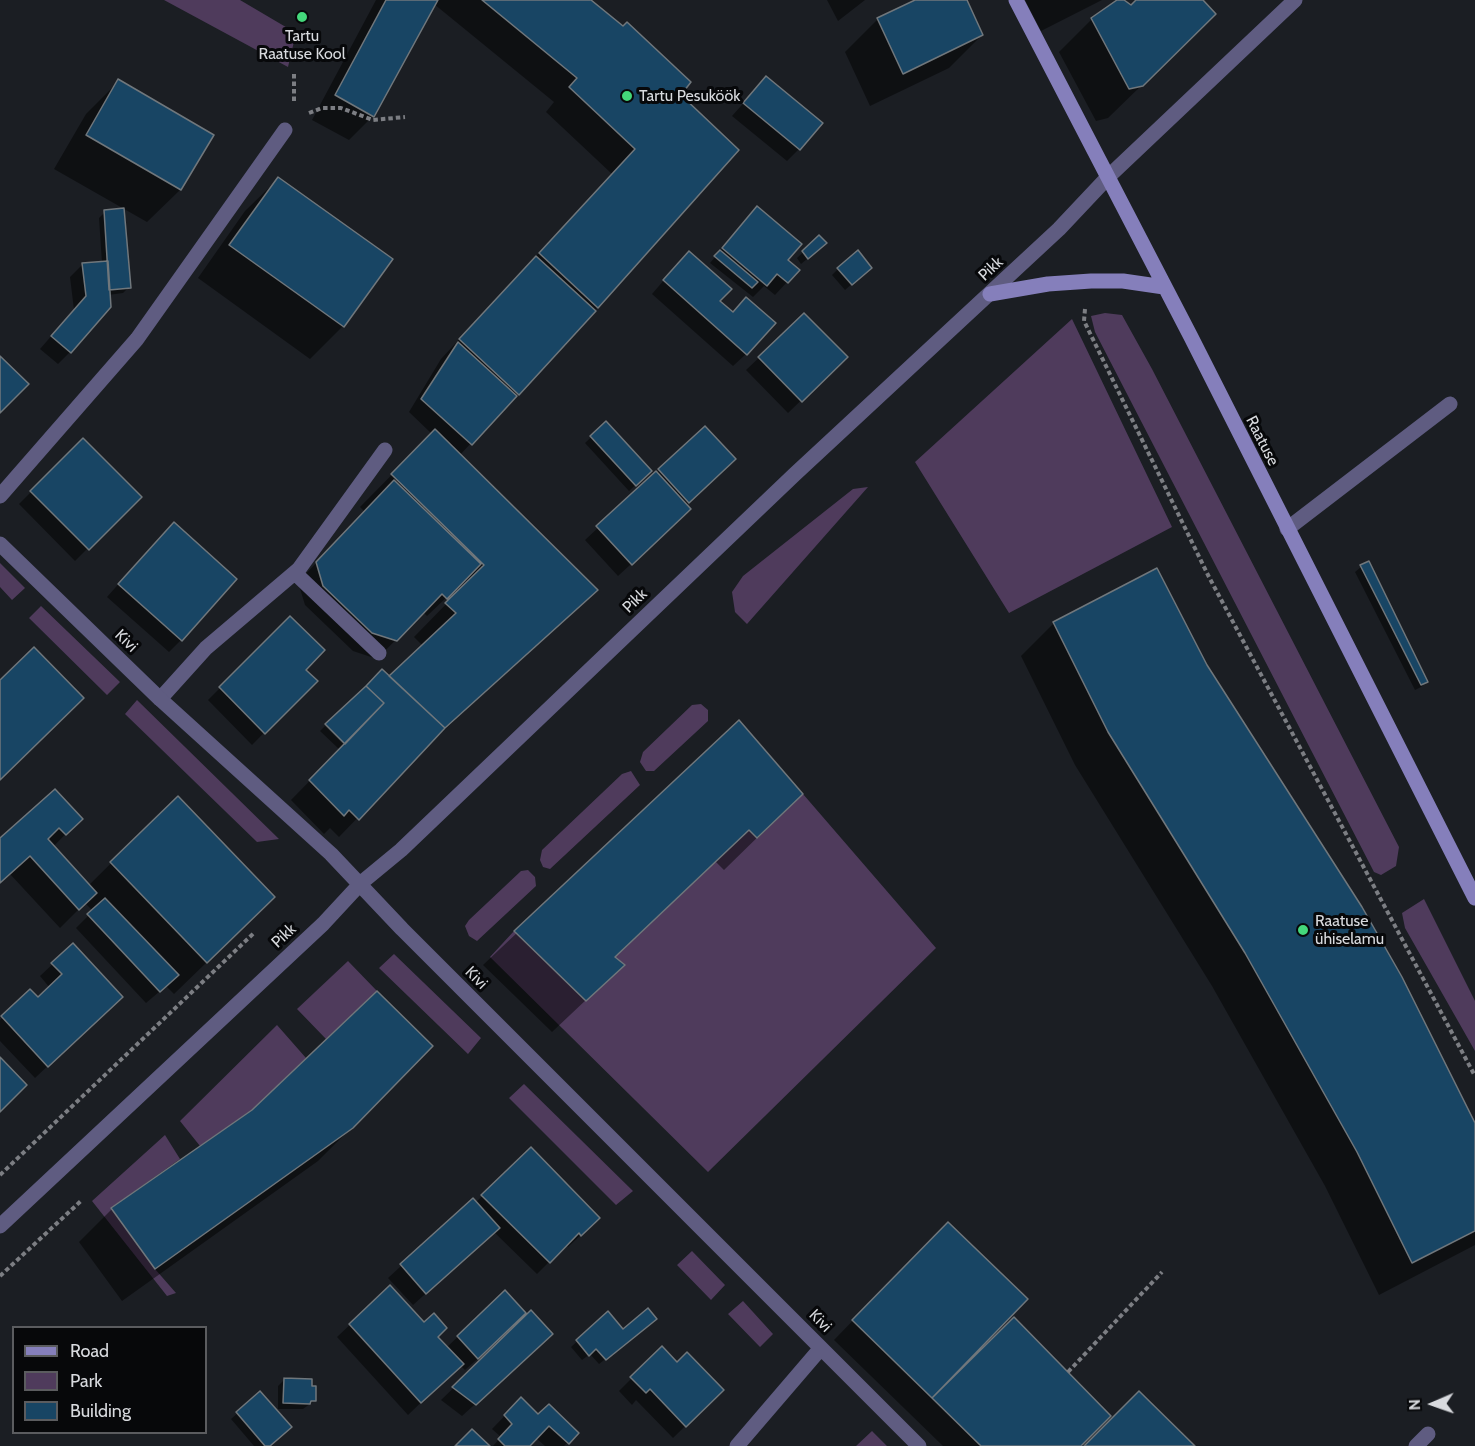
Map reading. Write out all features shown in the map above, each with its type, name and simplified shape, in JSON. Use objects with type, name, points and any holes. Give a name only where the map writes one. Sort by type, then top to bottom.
[{"type":"main road","name":"Raatuse","points":[[1016,0],[1475,898]]},
{"type":"main road","points":[[990,294],[1048,284],[1091,281],[1123,281],[1164,287]]},
{"type":"street","name":"Pikk","points":[[0,1226],[323,924],[361,884],[401,850],[787,481],[1059,229],[1108,177],[1295,0]]},
{"type":"street","points":[[0,496],[137,339],[285,130]]},
{"type":"street","points":[[1287,530],[1450,405]]},
{"type":"street","points":[[160,699],[206,648],[295,573],[385,450]]},
{"type":"street","name":"Kivi","points":[[0,544],[160,699],[361,884],[402,929],[919,1446]]},
{"type":"street","points":[[295,573],[379,653]]},
{"type":"street","points":[[737,1446],[821,1348]]},
{"type":"street","points":[[1416,1446],[1428,1434]]},
{"type":"path","points":[[302,121],[307,114],[322,108],[341,108],[373,120],[405,117]]},
{"type":"path","points":[[1086,303],[1084,321],[1209,577],[1475,1076]]},
{"type":"path","points":[[0,1174],[255,932]]},
{"type":"path","points":[[0,1276],[82,1200]]},
{"type":"path","points":[[1068,1372],[1162,1272]]},
{"type":"green space","points":[[164,0],[240,0],[296,33],[288,67]]},
{"type":"green space","points":[[1105,313],[1122,315],[1152,369],[1399,847],[1396,866],[1381,875],[1374,872],[1095,332],[1091,316]]},
{"type":"green space","points":[[1072,319],[1172,527],[1009,613],[915,462]]},
{"type":"green space","points":[[868,487],[747,624],[735,612],[732,592],[743,576],[853,489]]},
{"type":"green space","points":[[0,563],[25,588],[12,600],[0,587]]},
{"type":"green space","points":[[41,606],[120,682],[107,695],[29,618]]},
{"type":"green space","points":[[137,700],[279,839],[257,842],[125,714]]},
{"type":"green space","points":[[701,704],[708,710],[708,721],[654,771],[646,771],[640,762],[643,752],[692,705]]},
{"type":"green space","points":[[631,771],[640,785],[550,869],[543,867],[540,860],[542,850],[622,774]]},
{"type":"green space","points":[[803,794],[936,948],[708,1172],[490,957],[514,931],[586,1000],[625,965],[615,957],[749,830],[758,838]]},
{"type":"green space","points":[[528,870],[535,877],[536,886],[477,941],[469,936],[465,926],[469,920],[521,871]]},
{"type":"green space","points":[[1424,899],[1475,1001],[1475,1051],[1405,928],[1402,913]]},
{"type":"green space","points":[[394,954],[481,1038],[468,1054],[379,968]]},
{"type":"green space","points":[[348,961],[377,991],[326,1039],[297,1009]]},
{"type":"green space","points":[[277,1025],[306,1058],[252,1110],[200,1146],[180,1121]]},
{"type":"green space","points":[[524,1084],[633,1191],[616,1205],[509,1098]]},
{"type":"green space","points":[[165,1135],[180,1159],[111,1208],[155,1269],[176,1293],[167,1296],[92,1201]]},
{"type":"green space","points":[[692,1251],[725,1285],[711,1300],[677,1265]]},
{"type":"green space","points":[[743,1301],[773,1334],[760,1347],[728,1314]]},
{"type":"green space","points":[[872,1431],[887,1446],[856,1446]]},
{"type":"building","points":[[386,0],[438,0],[374,117],[335,95]]},
{"type":"building","points":[[482,0],[591,0],[623,26],[627,22],[691,82],[681,95],[739,150],[598,308],[539,253],[635,149],[569,87],[577,78]]},
{"type":"building","points":[[915,0],[967,0],[983,35],[903,74],[877,18]]},
{"type":"building","points":[[1117,0],[1124,0],[1131,5],[1136,0],[1203,0],[1216,14],[1143,86],[1129,89],[1091,18]]},
{"type":"building","points":[[766,76],[823,123],[800,150],[743,103]]},
{"type":"building","points":[[118,79],[214,135],[181,190],[86,135]]},
{"type":"building","points":[[278,177],[393,259],[344,327],[229,245]]},
{"type":"building","points":[[757,206],[802,244],[788,260],[800,270],[788,283],[777,274],[767,286],[722,248]]},
{"type":"building","points":[[124,208],[131,288],[109,290],[104,210]]},
{"type":"building","points":[[819,235],[827,243],[808,259],[802,251]]},
{"type":"building","points":[[720,250],[758,282],[752,288],[714,256]]},
{"type":"building","points":[[858,250],[872,268],[852,285],[837,268]]},
{"type":"building","points":[[689,251],[732,289],[720,301],[733,312],[746,297],[776,323],[747,355],[663,280]]},
{"type":"building","points":[[536,256],[596,311],[519,395],[459,339]]},
{"type":"building","points":[[108,261],[111,307],[71,353],[51,336],[86,296],[82,263]]},
{"type":"building","points":[[804,313],[848,357],[802,402],[758,357]]},
{"type":"building","points":[[458,342],[517,396],[472,445],[421,399]]},
{"type":"building","points":[[0,356],[29,384],[0,413]]},
{"type":"building","points":[[606,421],[652,471],[636,486],[590,436]]},
{"type":"building","points":[[705,426],[736,459],[689,503],[658,469]]},
{"type":"building","points":[[435,429],[598,590],[445,728],[389,676],[456,613],[445,603],[484,565],[391,474]]},
{"type":"building","points":[[83,438],[142,497],[89,550],[30,491]]},
{"type":"building","points":[[656,471],[691,509],[632,565],[596,526]]},
{"type":"building","points":[[394,480],[481,564],[447,599],[442,594],[397,641],[372,633],[323,586],[316,562]]},
{"type":"building","points":[[174,522],[237,579],[182,641],[118,584]]},
{"type":"building","points":[[1369,561],[1428,682],[1421,685],[1360,565]]},
{"type":"building","name":"Raatuse ühiselamu","points":[[1157,568],[1207,665],[1362,907],[1402,977],[1475,1123],[1475,1231],[1412,1263],[1357,1152],[1245,953],[1108,732],[1053,622]]},
{"type":"building","points":[[290,616],[325,650],[306,670],[318,681],[265,734],[219,687]]},
{"type":"building","points":[[34,647],[84,698],[0,780],[0,680]]},
{"type":"building","points":[[382,669],[445,728],[359,820],[349,810],[344,816],[309,780],[384,703],[366,686]]},
{"type":"building","points":[[366,686],[384,703],[345,744],[325,724]]},
{"type":"building","points":[[739,720],[803,794],[757,838],[749,830],[615,957],[625,965],[586,1001],[514,931]]},
{"type":"building","points":[[55,789],[83,819],[66,835],[59,828],[48,839],[97,893],[79,910],[30,856],[0,883],[0,838]]},
{"type":"building","points":[[178,796],[275,897],[207,963],[110,862]]},
{"type":"building","points":[[105,898],[179,975],[160,992],[87,914]]},
{"type":"building","points":[[73,943],[123,997],[48,1067],[1,1016],[30,989],[38,997],[62,974],[51,963]]},
{"type":"building","points":[[377,991],[433,1046],[353,1128],[155,1269],[111,1208],[252,1110]]},
{"type":"building","points":[[0,1057],[27,1085],[0,1112]]},
{"type":"building","points":[[531,1147],[600,1218],[581,1236],[579,1233],[550,1263],[481,1195]]},
{"type":"building","points":[[473,1198],[500,1228],[426,1294],[400,1264]]},
{"type":"building","points":[[948,1222],[1028,1299],[932,1398],[852,1320]]},
{"type":"building","points":[[390,1285],[424,1322],[434,1313],[447,1328],[438,1337],[464,1364],[421,1403],[349,1324]]},
{"type":"building","points":[[505,1290],[526,1313],[478,1359],[457,1336]]},
{"type":"building","points":[[648,1308],[657,1319],[606,1360],[596,1349],[589,1356],[576,1340],[608,1311],[623,1329]]},
{"type":"building","points":[[531,1310],[553,1334],[476,1405],[452,1387]]},
{"type":"building","points":[[1014,1317],[1111,1416],[1081,1446],[981,1446],[932,1398]]},
{"type":"building","points":[[662,1346],[677,1362],[687,1352],[724,1390],[686,1427],[650,1389],[646,1393],[630,1377]]},
{"type":"building","points":[[284,1378],[312,1379],[312,1386],[316,1386],[316,1401],[311,1401],[310,1404],[283,1403]]},
{"type":"building","points":[[260,1391],[292,1427],[270,1446],[265,1446],[236,1412]]},
{"type":"building","points":[[1139,1391],[1195,1446],[1084,1446]]},
{"type":"building","points":[[521,1397],[538,1414],[549,1404],[579,1433],[569,1444],[549,1426],[530,1446],[505,1446],[498,1439],[512,1424],[504,1415]]},
{"type":"building","points":[[472,1429],[490,1446],[455,1446]]},
{"type":"place","name":"Tartu Raatuse Kool","points":[[302,17]]},
{"type":"place","name":"Tartu Pesuköök","points":[[627,96]]},
{"type":"place","name":"Raatuse ühiselamu","points":[[1303,930]]}]
